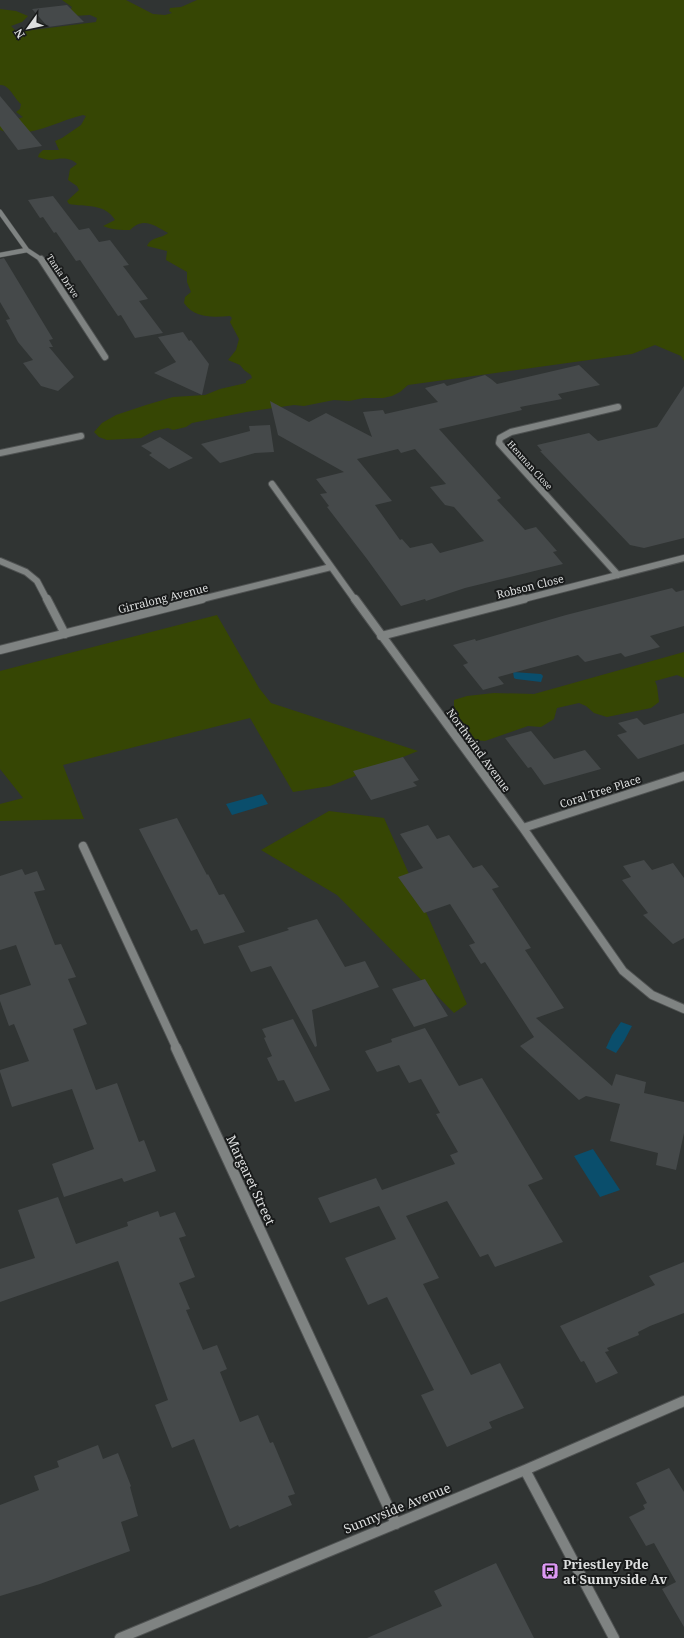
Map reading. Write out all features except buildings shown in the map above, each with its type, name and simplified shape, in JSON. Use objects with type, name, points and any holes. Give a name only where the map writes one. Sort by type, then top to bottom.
[{"type":"street","name":"Tania Drive","points":[[0,212],[27,250],[43,260],[105,357]]},
{"type":"street","points":[[0,255],[27,250]]},
{"type":"street","name":"Henman Close","points":[[618,407],[510,432],[500,438],[499,443],[618,575]]},
{"type":"street","points":[[0,453],[81,436]]},
{"type":"street","name":"Northwind Avenue","points":[[272,484],[381,636],[523,828],[623,971],[652,995],[684,1010]]},
{"type":"street","name":"Robson Close","points":[[381,636],[684,558]]},
{"type":"street","points":[[0,561],[26,572],[37,581],[64,634]]},
{"type":"street","name":"Girralong Avenue","points":[[0,650],[331,567]]},
{"type":"street","name":"Coral Tree Place","points":[[523,828],[684,776]]},
{"type":"street","name":"Margaret Street","points":[[84,846],[396,1524]]},
{"type":"street","name":"Sunnyside Avenue","points":[[120,1638],[525,1470],[684,1401]]},
{"type":"street","points":[[525,1470],[614,1638]]},
{"type":"green space","points":[[62,0],[126,0],[153,14],[165,15],[172,13],[169,11],[170,8],[181,7],[197,0],[684,0],[684,361],[681,356],[655,345],[632,354],[408,385],[400,392],[383,398],[364,398],[349,401],[334,400],[304,406],[294,405],[246,412],[192,423],[186,427],[173,430],[168,428],[154,431],[141,438],[107,440],[99,437],[94,432],[102,423],[116,415],[173,397],[205,395],[220,389],[246,383],[246,381],[252,378],[251,375],[240,365],[228,360],[236,350],[239,339],[230,322],[232,318],[230,316],[205,316],[193,312],[188,308],[184,303],[185,297],[191,292],[187,282],[187,272],[166,260],[167,251],[147,246],[154,239],[168,233],[154,225],[145,223],[135,226],[130,230],[113,229],[103,226],[115,220],[106,211],[100,208],[69,204],[67,201],[79,190],[77,186],[68,180],[70,169],[77,164],[69,159],[49,160],[38,157],[43,150],[59,150],[55,141],[81,125],[86,116],[83,115],[75,117],[27,132],[14,133],[0,130],[0,123],[13,121],[23,117],[16,112],[20,109],[21,104],[9,89],[3,85],[0,85],[0,9],[16,11],[28,16],[22,22],[11,26],[17,32],[96,22],[97,18],[90,15],[73,16],[69,13],[72,7]]},
{"type":"green space","points":[[217,615],[259,688],[271,703],[418,751],[330,786],[293,792],[250,718],[63,765],[84,819],[0,821],[0,804],[23,798],[0,769],[0,671]]},
{"type":"green space","points":[[684,652],[684,678],[677,675],[655,681],[659,702],[651,708],[607,717],[594,713],[586,706],[579,703],[557,708],[554,719],[541,727],[528,726],[485,741],[472,740],[454,714],[454,700],[467,696],[494,693],[534,694]]},
{"type":"green space","points":[[329,811],[384,818],[467,1004],[454,1013],[337,895],[261,850]]},
{"type":"water","points":[[513,672],[541,674],[543,676],[541,682],[516,679],[514,678]]},
{"type":"water","points":[[262,794],[268,804],[232,815],[226,804]]},
{"type":"water","points":[[621,1022],[632,1026],[616,1053],[606,1048],[612,1035]]},
{"type":"water","points":[[593,1149],[620,1190],[600,1197],[574,1156]]},
{"type":"place","name":"Priestley Pde at Sunnyside Av","points":[[550,1571]]}]
